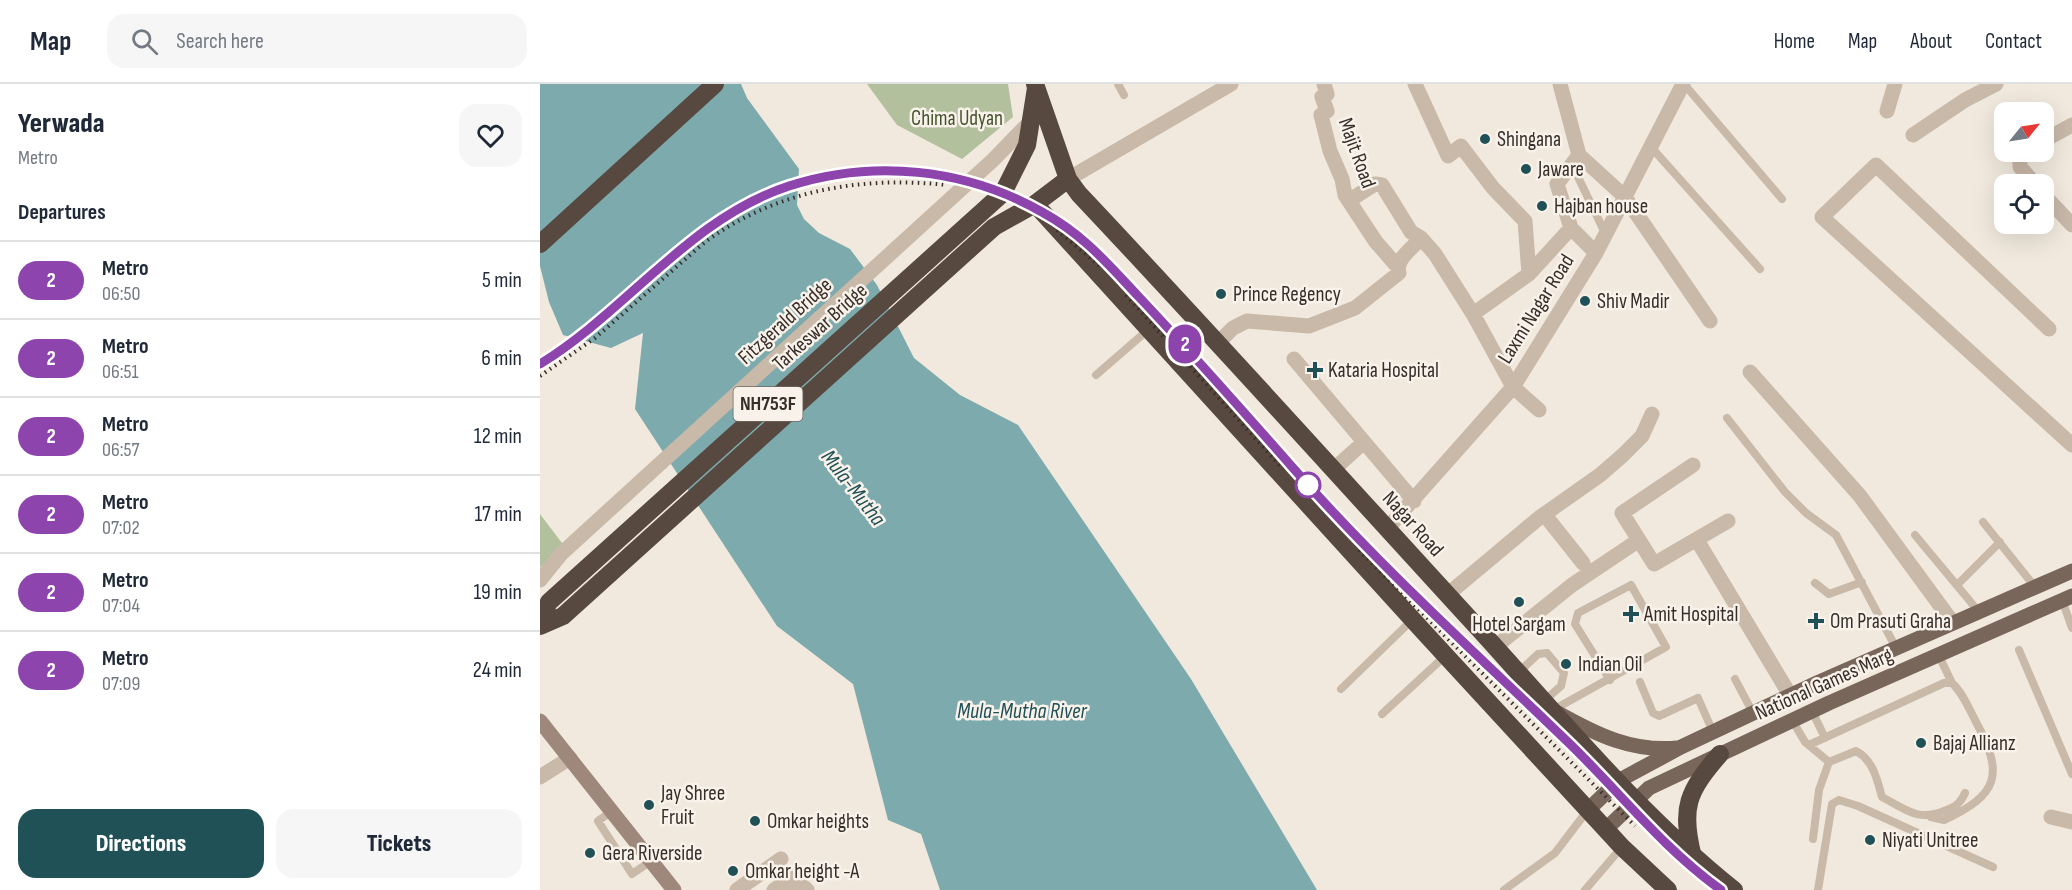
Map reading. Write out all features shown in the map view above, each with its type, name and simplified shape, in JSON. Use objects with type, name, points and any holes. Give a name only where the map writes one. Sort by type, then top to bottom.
[{"type":"highway","points":[[540,244],[715,84]]},
{"type":"highway","points":[[1032,120],[1036,85]]},
{"type":"highway","name":"Nagar Road","points":[[1036,85],[1052,125],[1068,179],[1618,781],[1693,857],[1734,890]]},
{"type":"highway","name":"NH753F","points":[[981,212],[1003,193],[1027,145],[1032,120]]},
{"type":"highway","points":[[981,212],[994,227],[1035,204],[1068,179]]},
{"type":"highway","points":[[1035,204],[1150,328],[1412,620],[1622,847],[1668,890]]},
{"type":"highway","name":"Tarkeswar Bridge","points":[[540,619],[549,602],[981,212]]},
{"type":"highway","name":"Tarkeswar Bridge","points":[[540,626],[563,616],[994,227]]},
{"type":"highway","points":[[1693,857],[1687,833],[1688,802],[1699,778],[1720,754]]},
{"type":"main road","name":"National Games Marg","points":[[1588,810],[1618,781],[1681,747],[1790,695],[2072,571]]},
{"type":"main road","name":"National Games Marg","points":[[1606,829],[1649,788],[1792,720],[2067,598]]},
{"type":"main road","points":[[1549,705],[1610,740],[1643,748],[1681,747]]},
{"type":"street","points":[[1068,179],[1231,84]]},
{"type":"street","name":"Majit Road","points":[[1324,84],[1327,94],[1322,97],[1327,111],[1321,116],[1330,152],[1342,178],[1345,195],[1397,267]]},
{"type":"street","points":[[1415,84],[1448,156],[1461,146],[1493,188],[1525,221],[1529,274]]},
{"type":"street","name":"Laxmi Nagar Road","points":[[1387,529],[1513,387],[1596,253],[1684,84]]},
{"type":"street","points":[[1887,111],[1895,84]]},
{"type":"street","points":[[1913,135],[1965,100],[1996,84]]},
{"type":"street","points":[[1566,86],[1579,155],[1625,196],[1710,321]]},
{"type":"street","name":"Fitzgerald Bridge","points":[[540,580],[561,554],[959,190],[1032,120]]},
{"type":"street","points":[[2054,135],[2072,125]]},
{"type":"street","points":[[1579,155],[1557,184],[1571,228],[1596,253]]},
{"type":"street","points":[[2049,329],[1876,165],[1822,217],[2072,445]]},
{"type":"street","points":[[1350,200],[1375,184],[1382,186],[1411,232],[1421,238],[1435,254],[1473,314],[1513,387],[1539,410]]},
{"type":"street","points":[[2054,206],[2072,225]]},
{"type":"street","points":[[1473,314],[1529,274],[1571,228]]},
{"type":"street","points":[[1219,342],[1233,328],[1247,321],[1309,326],[1355,308],[1399,273],[1397,267],[1421,238]]},
{"type":"street","points":[[1294,359],[1414,501]]},
{"type":"street","points":[[1750,372],[1860,496],[1953,623]]},
{"type":"street","points":[[1447,595],[1544,514],[1600,475],[1623,455],[1642,436],[1652,414]]},
{"type":"street","points":[[1334,469],[1364,442]]},
{"type":"street","points":[[1693,465],[1622,513],[1654,564],[1728,521]]},
{"type":"street","points":[[1544,514],[1583,563]]},
{"type":"street","points":[[1495,647],[1564,591],[1639,540]]},
{"type":"street","points":[[1697,540],[1790,695]]},
{"type":"street","points":[[540,721],[674,890]]},
{"type":"street","points":[[540,777],[570,758]]},
{"type":"street","points":[[2051,817],[2072,822]]},
{"type":"street","points":[[737,890],[781,859]]},
{"type":"street","points":[[774,890],[795,875]]},
{"type":"street","points":[[789,890],[799,883],[807,890]]},
{"type":"lane","points":[[1118,84],[1124,95]]},
{"type":"lane","points":[[1684,84],[1782,199]]},
{"type":"lane","points":[[1651,147],[1760,269]]},
{"type":"lane","points":[[1578,177],[1605,233]]},
{"type":"lane","points":[[1096,375],[1150,328]]},
{"type":"lane","points":[[1727,418],[1785,492],[1806,513],[1836,536],[1896,648]]},
{"type":"lane","points":[[1983,522],[2035,587]]},
{"type":"lane","points":[[1916,535],[1979,612]]},
{"type":"lane","points":[[1958,584],[2000,542]]},
{"type":"lane","points":[[1815,583],[1828,594],[1862,582]]},
{"type":"lane","points":[[1549,705],[1610,680],[1666,647],[1630,585],[1578,613],[1575,624],[1610,680]]},
{"type":"lane","points":[[2067,598],[2072,628]]},
{"type":"lane","points":[[1341,689],[1412,620]]},
{"type":"lane","points":[[2019,650],[2063,748],[2072,774]]},
{"type":"lane","points":[[1518,673],[1538,654],[1547,653],[1556,660],[1564,673],[1561,686],[1549,705]]},
{"type":"lane","points":[[1382,714],[1445,655]]},
{"type":"lane","points":[[1829,762],[1856,751],[1864,755],[1875,771],[1882,796],[1912,814],[1944,820],[1980,801],[1990,784],[1993,760],[1980,728],[1959,689],[1952,683],[1939,656]]},
{"type":"lane","points":[[1736,680],[1753,713]]},
{"type":"lane","points":[[1640,682],[1653,713],[1659,716],[1698,698],[1713,732]]},
{"type":"lane","points":[[1811,744],[1944,683],[1952,683]]},
{"type":"lane","points":[[1812,711],[1825,738]]},
{"type":"lane","points":[[1792,720],[1805,742],[1811,744],[1829,762]]},
{"type":"lane","points":[[2063,748],[2072,744]]},
{"type":"lane","points":[[1813,839],[1820,790],[1829,762]]},
{"type":"lane","points":[[1931,816],[1956,807],[1965,793]]},
{"type":"lane","points":[[1818,890],[1832,804],[1839,800],[1858,806],[1993,867]]},
{"type":"lane","points":[[1504,890],[1555,853],[1588,810]]},
{"type":"lane","points":[[612,811],[598,821],[632,874],[651,861]]},
{"type":"lane","points":[[1585,890],[1622,847]]},
{"type":"green space","name":"Chima Udyan","points":[[867,84],[1008,84],[1013,117],[962,159],[897,125]]},
{"type":"green space","points":[[540,514],[565,547],[540,567]]},
{"type":"water","name":"Mula-Mutha River","points":[[540,84],[741,84],[747,98],[799,169],[797,205],[804,219],[819,233],[850,249],[877,285],[914,358],[960,395],[1018,425],[1191,679],[1317,890],[940,890],[921,834],[888,820],[853,684],[777,626],[635,409],[643,333],[611,348],[563,335],[549,302],[540,266]]},
{"type":"railway","points":[[540,364],[602,318],[689,242],[720,220],[753,201],[789,186],[853,172],[918,172],[950,177],[1012,197],[1071,230],[1106,261],[1326,505],[1586,760],[1659,837],[1721,890]]},
{"type":"railway","points":[[540,376],[595,338],[705,242],[761,210],[790,199],[851,185],[883,183],[947,185]]},
{"type":"railway","points":[[1057,230],[1100,266]]},
{"type":"railway","points":[[1126,295],[1283,469]]},
{"type":"railway","points":[[1359,550],[1635,826]]},
{"type":"metro line","name":"2","points":[[540,364],[616,308],[694,238],[712,225],[755,201],[785,188],[814,179],[847,173],[885,170],[952,177],[988,187],[1014,198],[1043,212],[1085,239],[1179,338],[1299,475],[1371,550],[1576,750],[1650,830],[1721,890]]},
{"type":"place","name":"Shingana","points":[[1485,139]]},
{"type":"place","name":"Jaware","points":[[1526,169]]},
{"type":"place","name":"Hajban house","points":[[1542,206]]},
{"type":"place","name":"Prince Regency","points":[[1221,294]]},
{"type":"place","name":"Shiv Madir","points":[[1585,301]]},
{"type":"place","name":"Kataria Hospital","points":[[1315,370]]},
{"type":"place","name":"Hotel Sargam","points":[[1519,602]]},
{"type":"place","name":"Amit Hospital","points":[[1631,614]]},
{"type":"place","name":"Om Prasuti Graha","points":[[1816,621]]},
{"type":"place","name":"Indian Oil","points":[[1566,664]]},
{"type":"place","name":"Bajaj Allianz","points":[[1921,743]]},
{"type":"place","name":"Jay Shree Fruit","points":[[649,805]]},
{"type":"place","name":"Omkar heights","points":[[755,821]]},
{"type":"place","name":"Niyati Unitree","points":[[1870,840]]},
{"type":"place","name":"Gera Riverside","points":[[590,853]]},
{"type":"place","name":"Omkar height -A","points":[[733,871]]},
{"type":"water label","name":"Mula-Mutha","points":[[853,488]]}]
